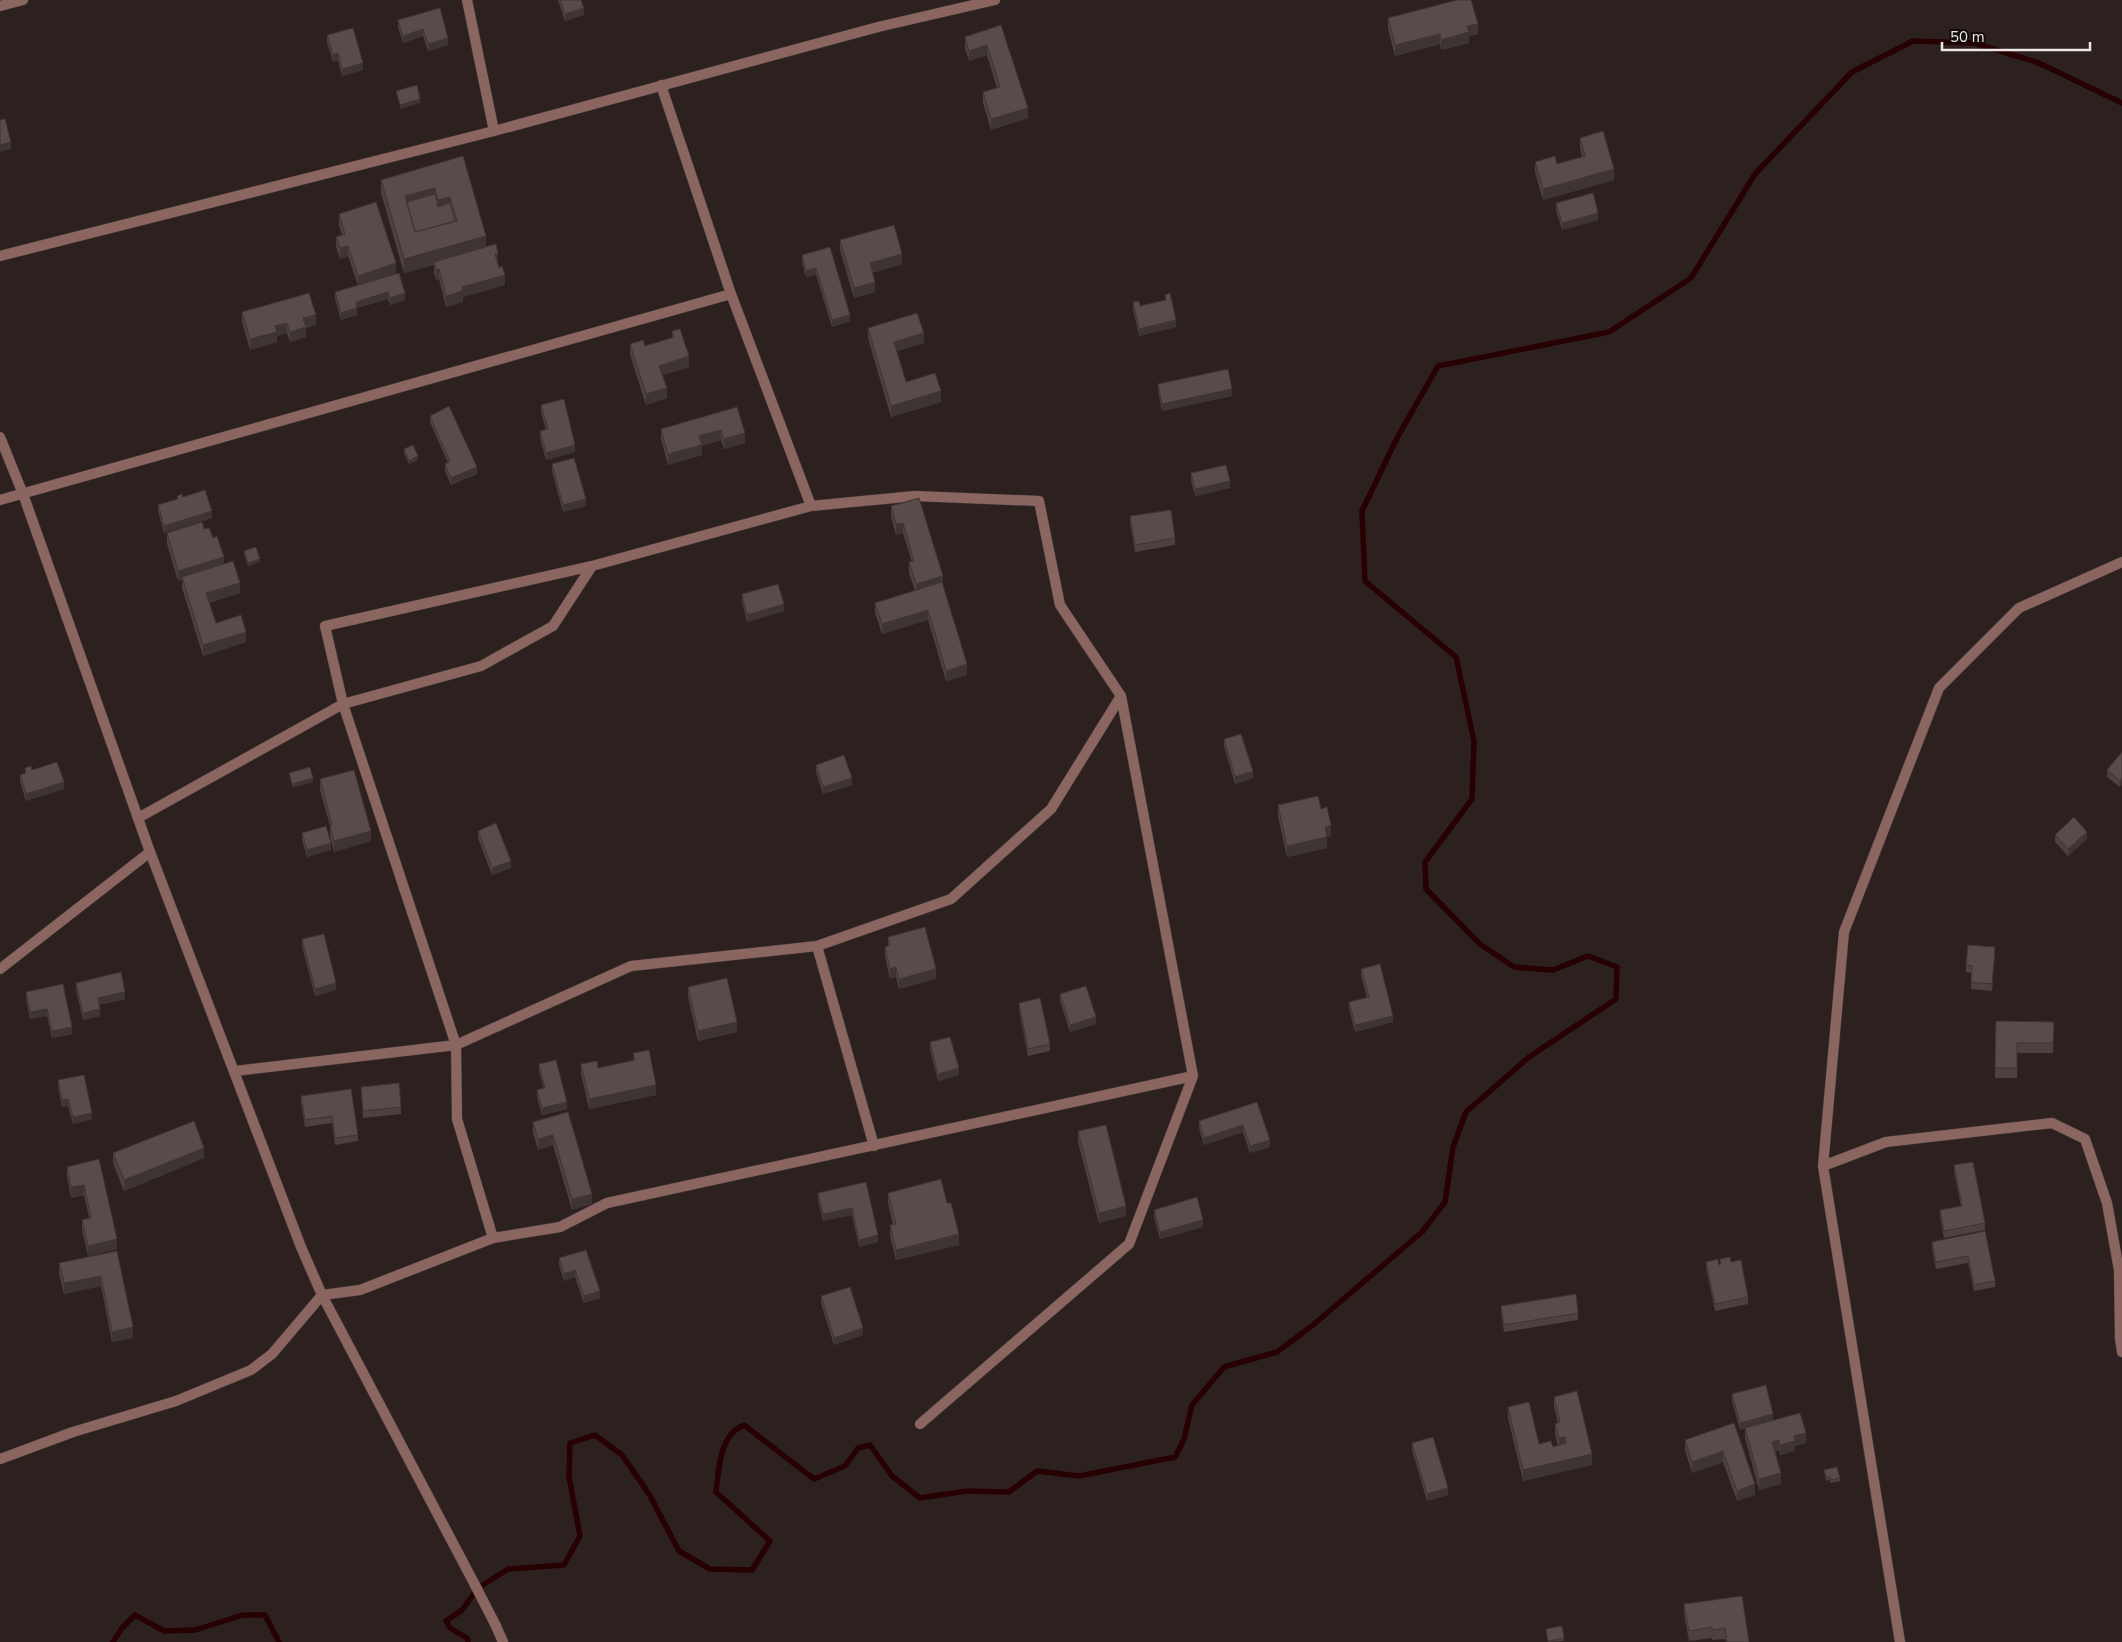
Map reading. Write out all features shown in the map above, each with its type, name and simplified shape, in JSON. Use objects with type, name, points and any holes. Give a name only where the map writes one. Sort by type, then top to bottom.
[{"type":"street","points":[[0,6],[23,0]]},
{"type":"street","points":[[467,0],[494,131]]},
{"type":"street","points":[[0,256],[494,131],[878,27],[995,0]]},
{"type":"street","points":[[661,86],[731,294],[810,506]]},
{"type":"street","points":[[0,500],[731,294]]},
{"type":"street","points":[[0,437],[23,494],[150,852],[236,1071],[268,1161],[322,1295],[388,1417],[504,1642]]},
{"type":"street","points":[[493,1238],[458,1119],[456,1045],[343,704],[325,626],[592,566],[810,506],[915,496],[1039,501],[1060,605],[1121,696],[1193,1076],[1129,1244],[920,1424]]},
{"type":"street","points":[[1900,1642],[1823,1166],[1844,932],[1939,688],[2019,608],[2122,562]]},
{"type":"street","points":[[138,818],[343,704],[480,666],[497,658],[553,626],[592,566]]},
{"type":"street","points":[[236,1071],[456,1045],[631,966],[817,946],[951,899],[1051,809],[1121,696]]},
{"type":"street","points":[[0,970],[150,852]]},
{"type":"street","points":[[817,946],[874,1146]]},
{"type":"street","points":[[0,1459],[73,1432],[176,1401],[251,1370],[272,1354],[322,1295],[360,1290],[493,1238],[560,1227],[607,1203],[1193,1076]]},
{"type":"street","points":[[1823,1166],[1886,1142],[2052,1123],[2085,1139],[2107,1203],[2120,1270],[2120,1338],[2122,1352]]},
{"type":"building","points":[[560,0],[581,0],[584,8],[565,14]]},
{"type":"building","points":[[1457,0],[1471,0],[1478,24],[1467,26],[1469,32],[1441,40],[1440,34],[1395,45],[1388,18]]},
{"type":"building","points":[[440,8],[448,38],[428,44],[423,29],[403,36],[398,20]]},
{"type":"building","points":[[1001,25],[1028,108],[991,119],[983,92],[1000,87],[987,45],[969,51],[965,37]]},
{"type":"building","points":[[353,28],[363,63],[342,69],[338,53],[333,55],[327,35]]},
{"type":"building","points":[[417,85],[420,99],[400,105],[396,91]]},
{"type":"building","points":[[5,119],[11,142],[0,145],[0,120]]},
{"type":"building","points":[[1603,131],[1614,169],[1543,189],[1535,162],[1555,156],[1557,164],[1585,156],[1580,138]]},
{"type":"building","points":[[463,156],[486,236],[404,259],[381,180]],"holes":[[[435,188],[438,200],[450,197],[457,221],[415,232],[405,196]]]},
{"type":"building","points":[[1593,193],[1598,213],[1562,223],[1556,203]]},
{"type":"building","points":[[435,194],[438,207],[450,203],[455,221],[415,232],[407,202]]},
{"type":"building","points":[[376,202],[396,263],[358,276],[348,246],[340,248],[336,237],[345,234],[339,214]]},
{"type":"building","points":[[894,225],[902,254],[870,263],[875,282],[854,288],[840,240]]},
{"type":"building","points":[[496,244],[498,253],[495,254],[499,268],[502,266],[505,275],[462,287],[463,291],[446,296],[439,269],[436,270],[434,262]]},
{"type":"building","points":[[830,247],[850,315],[832,320],[816,268],[806,271],[802,255]]},
{"type":"building","points":[[399,273],[405,293],[390,298],[388,292],[356,302],[357,308],[341,313],[335,292]]},
{"type":"building","points":[[309,293],[316,315],[303,318],[306,327],[290,332],[287,323],[275,326],[277,332],[250,339],[242,312]]},
{"type":"building","points":[[1170,293],[1176,320],[1139,329],[1133,302],[1139,301],[1140,306],[1166,300],[1165,295]]},
{"type":"building","points":[[917,313],[924,333],[894,342],[906,382],[935,373],[941,391],[891,406],[868,328]]},
{"type":"building","points":[[680,329],[689,356],[659,366],[667,388],[646,394],[630,344],[643,340],[645,346],[674,337],[672,331]]},
{"type":"building","points":[[1228,369],[1232,389],[1162,404],[1158,384]]},
{"type":"building","points":[[564,399],[575,445],[546,453],[540,431],[548,429],[541,405]]},
{"type":"building","points":[[449,406],[477,467],[451,478],[445,464],[450,462],[430,416]]},
{"type":"building","points":[[737,407],[745,433],[724,439],[721,430],[699,436],[702,445],[668,454],[661,429]]},
{"type":"building","points":[[413,445],[418,456],[409,461],[404,449]]},
{"type":"building","points":[[574,458],[586,499],[563,505],[552,464]]},
{"type":"building","points":[[1226,465],[1230,481],[1195,489],[1191,473]]},
{"type":"building","points":[[205,490],[212,511],[164,526],[158,505],[178,499],[177,496],[182,494],[183,497]]},
{"type":"building","points":[[919,498],[943,576],[916,584],[909,562],[914,561],[903,523],[896,524],[891,506]]},
{"type":"building","points":[[1171,510],[1175,538],[1135,545],[1130,516]]},
{"type":"building","points":[[202,522],[204,529],[209,528],[213,538],[217,536],[224,557],[178,571],[167,533]]},
{"type":"building","points":[[256,547],[260,559],[248,563],[244,551]]},
{"type":"building","points":[[233,561],[240,583],[206,593],[216,623],[241,615],[246,632],[203,645],[182,577]]},
{"type":"building","points":[[942,582],[967,664],[946,671],[928,610],[882,624],[875,603]]},
{"type":"building","points":[[778,584],[784,604],[747,615],[742,594]]},
{"type":"building","points":[[1241,734],[1253,771],[1235,777],[1224,739]]},
{"type":"building","points":[[2122,752],[2122,778],[2120,781],[2107,770]]},
{"type":"building","points":[[844,755],[852,778],[823,787],[816,765]]},
{"type":"building","points":[[57,762],[64,782],[26,794],[20,775],[26,773],[25,768],[31,766],[32,770]]},
{"type":"building","points":[[310,767],[313,778],[292,784],[289,773]]},
{"type":"building","points":[[354,770],[371,831],[334,841],[330,826],[332,825],[320,779]]},
{"type":"building","points":[[1318,796],[1321,809],[1327,807],[1331,825],[1325,827],[1327,837],[1287,846],[1278,805]]},
{"type":"building","points":[[2074,817],[2087,832],[2068,849],[2055,835]]},
{"type":"building","points":[[496,823],[511,861],[492,868],[478,831]]},
{"type":"building","points":[[326,826],[331,843],[307,850],[302,833]]},
{"type":"building","points":[[925,927],[936,969],[899,979],[896,967],[890,969],[885,947],[890,945],[888,937]]},
{"type":"building","points":[[324,934],[336,983],[315,989],[302,939]]},
{"type":"building","points":[[1968,945],[1995,947],[1992,984],[1971,982],[1972,966],[1966,965]]},
{"type":"building","points":[[1380,964],[1393,1016],[1355,1025],[1349,1002],[1369,997],[1361,969]]},
{"type":"building","points":[[121,972],[125,992],[98,998],[100,1009],[83,1013],[76,983]]},
{"type":"building","points":[[727,978],[737,1022],[698,1031],[688,987]]},
{"type":"building","points":[[63,984],[72,1027],[52,1031],[47,1009],[30,1012],[26,992]]},
{"type":"building","points":[[1086,986],[1096,1017],[1070,1025],[1060,994]]},
{"type":"building","points":[[1040,998],[1050,1044],[1028,1049],[1019,1003]]},
{"type":"building","points":[[1996,1021],[2054,1022],[2053,1043],[2017,1043],[2017,1068],[1995,1068]]},
{"type":"building","points":[[950,1037],[959,1068],[938,1074],[930,1042]]},
{"type":"building","points":[[649,1050],[656,1085],[589,1099],[581,1064],[597,1061],[598,1068],[635,1060],[633,1053]]},
{"type":"building","points":[[556,1060],[567,1102],[542,1108],[537,1090],[545,1088],[539,1064]]},
{"type":"building","points":[[84,1075],[92,1113],[73,1117],[68,1099],[62,1100],[58,1080]]},
{"type":"building","points":[[399,1083],[401,1107],[363,1111],[361,1087]]},
{"type":"building","points":[[351,1089],[358,1135],[335,1138],[332,1116],[305,1120],[301,1096]]},
{"type":"building","points":[[1257,1102],[1270,1140],[1250,1146],[1243,1125],[1204,1138],[1199,1121]]},
{"type":"building","points":[[568,1112],[592,1194],[572,1199],[553,1135],[538,1139],[533,1122]]},
{"type":"building","points":[[194,1121],[204,1148],[124,1180],[113,1153]]},
{"type":"building","points":[[1106,1125],[1126,1206],[1099,1213],[1078,1131]]},
{"type":"building","points":[[99,1159],[117,1239],[88,1246],[82,1220],[91,1218],[84,1185],[71,1187],[67,1167]]},
{"type":"building","points":[[1973,1162],[1985,1223],[1944,1231],[1940,1210],[1962,1206],[1954,1165]]},
{"type":"building","points":[[941,1179],[947,1203],[951,1203],[959,1234],[896,1250],[890,1225],[896,1224],[888,1193]]},
{"type":"building","points":[[866,1182],[878,1235],[859,1240],[852,1208],[823,1214],[818,1193]]},
{"type":"building","points":[[1197,1197],[1203,1220],[1160,1232],[1154,1210]]},
{"type":"building","points":[[1985,1231],[1995,1281],[1974,1285],[1968,1256],[1936,1262],[1932,1242]]},
{"type":"building","points":[[586,1250],[600,1291],[584,1296],[575,1270],[564,1274],[559,1258]]},
{"type":"building","points":[[117,1251],[133,1327],[112,1332],[101,1276],[64,1283],[59,1263]]},
{"type":"building","points":[[1730,1257],[1731,1262],[1741,1260],[1748,1297],[1715,1304],[1706,1262],[1718,1259],[1719,1265],[1721,1264],[1720,1259]]},
{"type":"building","points":[[850,1287],[863,1328],[834,1338],[821,1296]]},
{"type":"building","points":[[1576,1294],[1578,1313],[1504,1325],[1501,1306]]},
{"type":"building","points":[[1766,1385],[1773,1414],[1740,1423],[1732,1394]]},
{"type":"building","points":[[1577,1391],[1592,1454],[1523,1470],[1508,1407],[1529,1402],[1539,1444],[1551,1441],[1553,1447],[1566,1443],[1565,1437],[1559,1438],[1555,1424],[1560,1422],[1554,1397]]},
{"type":"building","points":[[1800,1413],[1806,1433],[1794,1436],[1795,1441],[1780,1445],[1779,1440],[1772,1442],[1781,1473],[1759,1479],[1745,1428]]},
{"type":"building","points":[[1734,1423],[1755,1484],[1737,1491],[1723,1451],[1692,1462],[1685,1440]]},
{"type":"building","points":[[1433,1437],[1448,1488],[1427,1494],[1412,1443]]},
{"type":"building","points":[[1837,1467],[1840,1478],[1830,1480],[1830,1477],[1826,1478],[1824,1470]]},
{"type":"building","points":[[1742,1596],[1749,1642],[1727,1642],[1725,1628],[1712,1630],[1712,1627],[1689,1631],[1684,1604]]},
{"type":"building","points":[[1562,1626],[1564,1638],[1548,1641],[1546,1629]]},
{"type":"waterway","points":[[468,1642],[467,1638],[450,1628],[446,1621],[462,1610],[478,1588],[508,1569],[564,1565],[580,1536],[569,1477],[570,1443],[595,1435],[622,1455],[649,1494],[679,1551],[710,1569],[752,1570],[770,1541],[716,1492],[720,1463],[725,1445],[730,1436],[744,1425],[814,1479],[845,1466],[858,1448],[870,1445],[892,1476],[920,1498],[967,1491],[1009,1492],[1037,1471],[1079,1476],[1175,1457],[1184,1439],[1192,1405],[1224,1367],[1277,1352],[1313,1325],[1422,1232],[1445,1202],[1453,1147],[1466,1112],[1529,1057],[1616,999],[1617,967],[1588,956],[1553,970],[1514,967],[1480,944],[1426,889],[1425,862],[1472,799],[1474,741],[1456,657],[1365,581],[1362,511],[1397,438],[1438,366],[1609,332],[1691,278],[1755,174],[1852,72],[1913,41],[1974,43],[2039,63],[2122,103]]},
{"type":"waterway","points":[[113,1642],[122,1628],[135,1615],[164,1631],[195,1630],[243,1615],[265,1615],[279,1642]]}]
